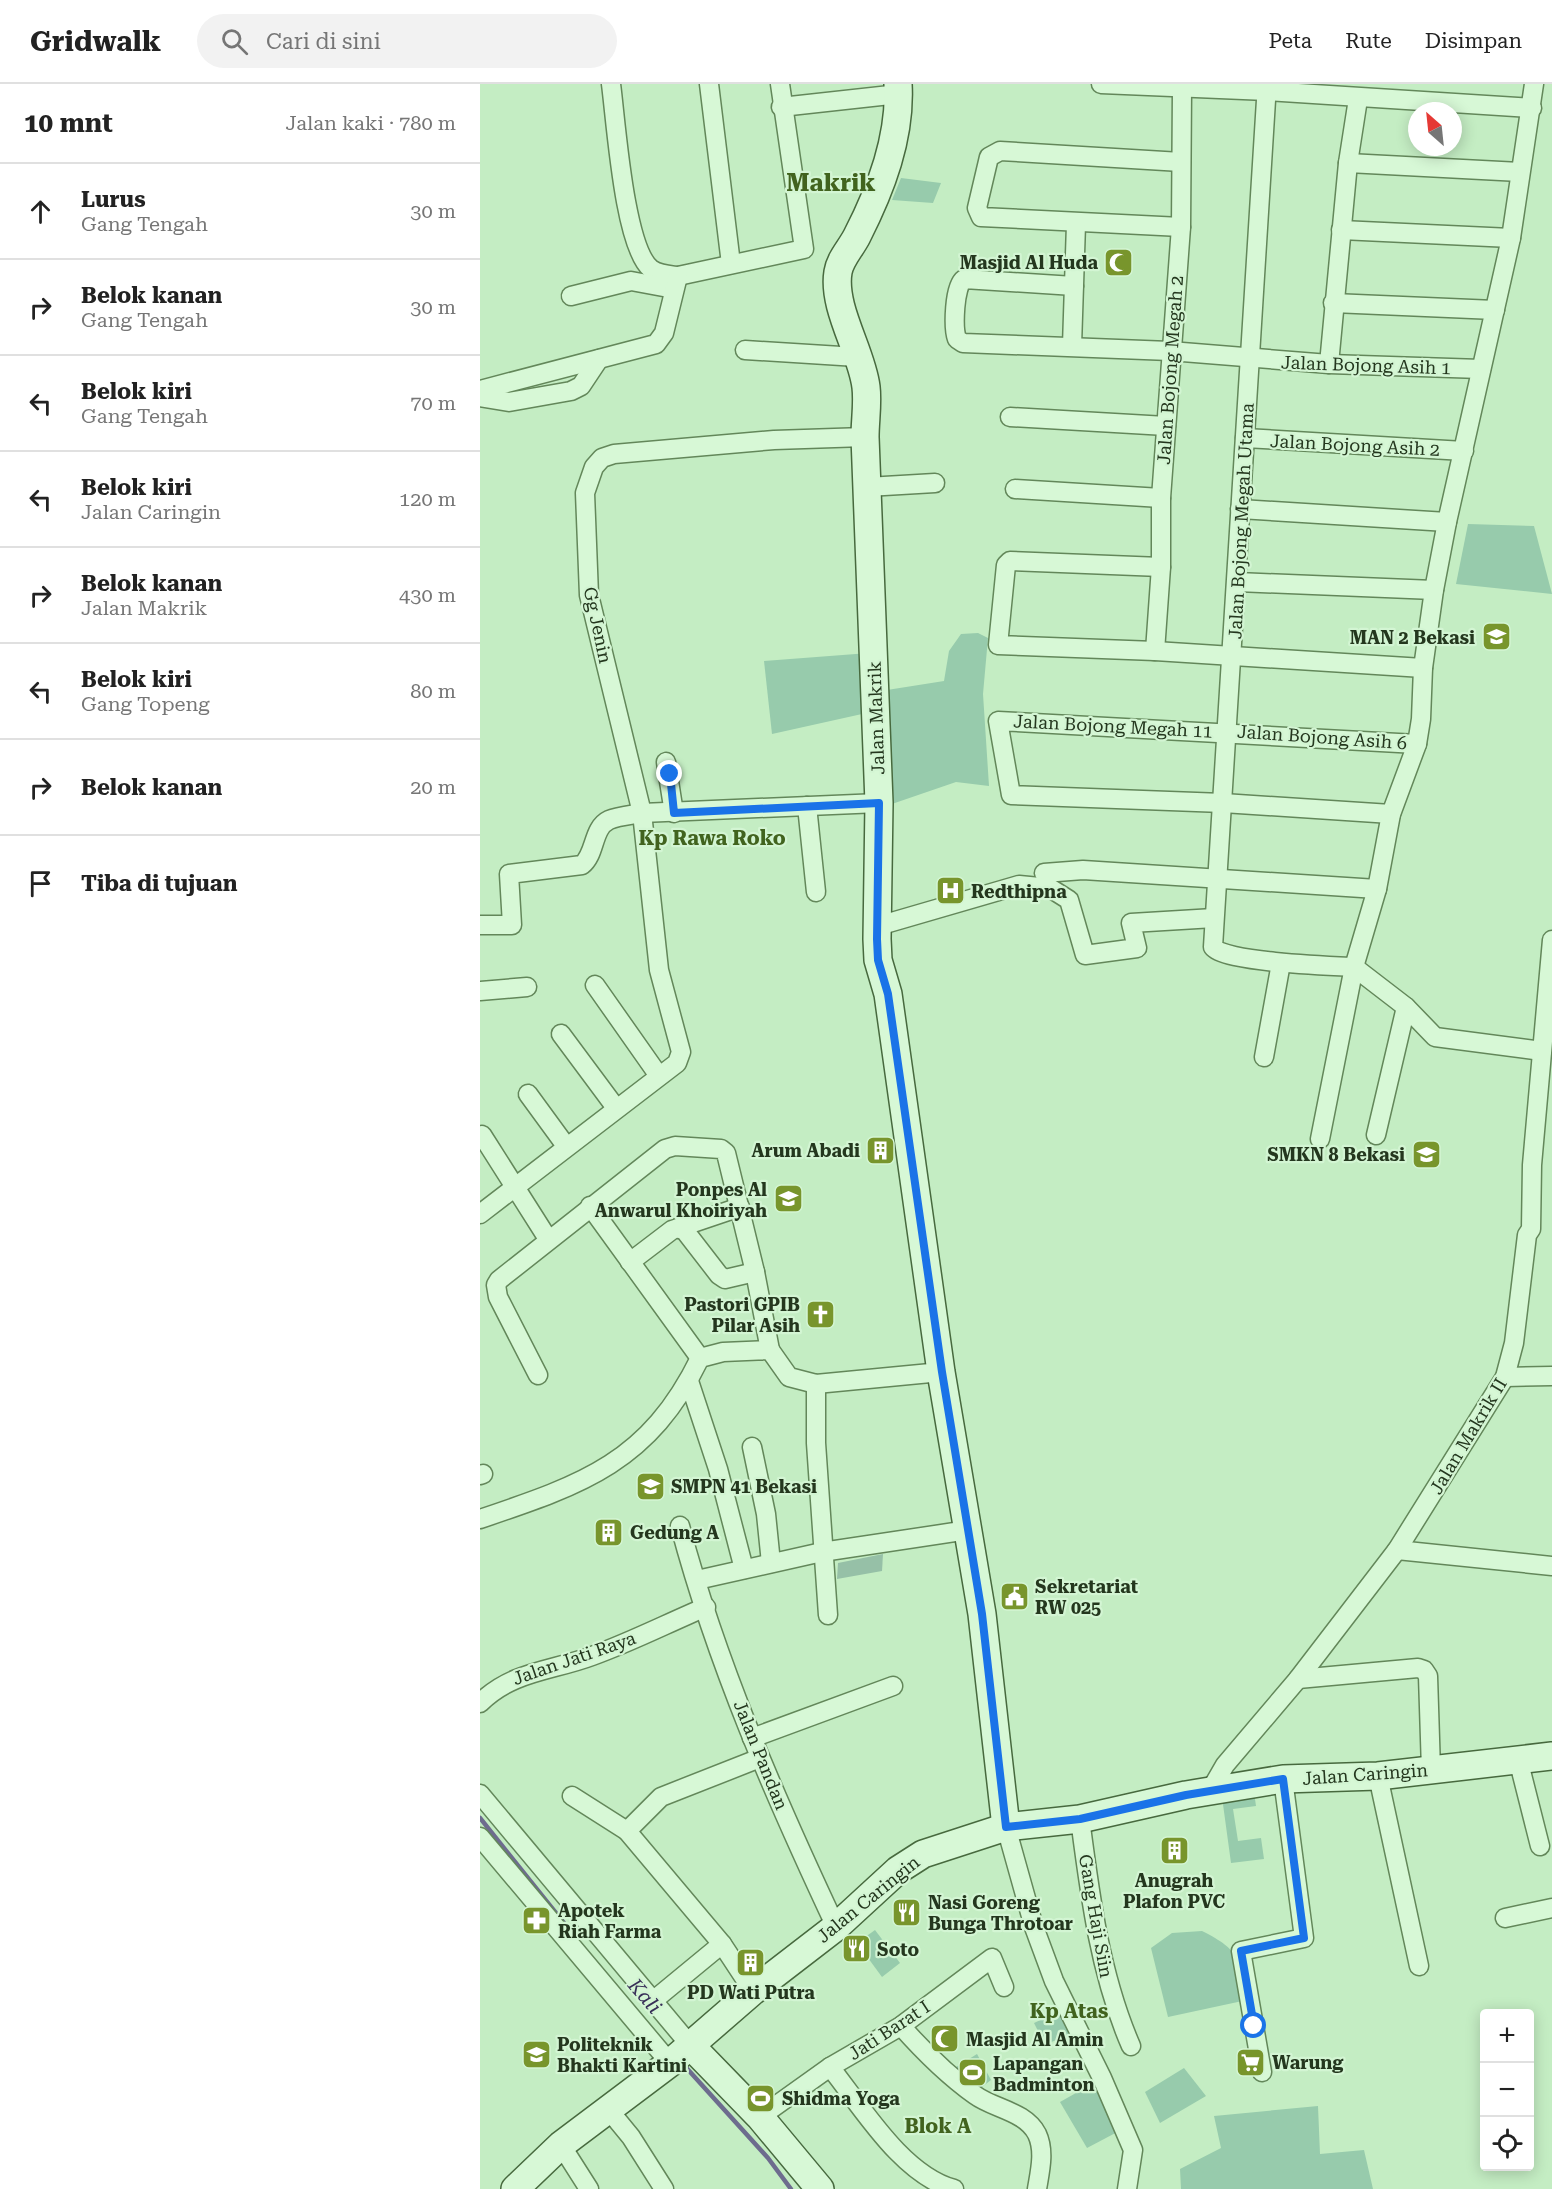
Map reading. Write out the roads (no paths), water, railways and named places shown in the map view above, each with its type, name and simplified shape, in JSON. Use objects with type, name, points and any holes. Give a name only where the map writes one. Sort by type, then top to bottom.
[{"type":"street","points":[[611,84],[628,211],[641,256],[651,269],[676,283]]},
{"type":"street","points":[[709,84],[731,264]]},
{"type":"street","points":[[571,296],[631,281],[676,283],[731,264],[804,249],[781,107],[780,84]]},
{"type":"street","points":[[1101,84],[1182,89],[1267,88],[1358,99],[1532,108]]},
{"type":"street","points":[[1320,1139],[1354,967],[1377,889],[1391,814],[1417,744],[1422,711],[1423,668],[1434,590],[1526,164],[1534,84]]},
{"type":"street","name":"Jalan Bojong Megah Utama","points":[[1267,88],[1240,509],[1238,582],[1213,947],[1222,954],[1281,963]]},
{"type":"street","points":[[781,107],[898,89]]},
{"type":"street","name":"Jalan Makrik","points":[[898,89],[899,122],[883,177],[837,276],[841,299],[866,387],[865,437],[879,803],[878,960],[888,994],[942,1372],[991,1680],[1006,1827]]},
{"type":"street","name":"Jalan Bojong Megah 2","points":[[1155,651],[1170,351],[1181,227],[1182,89]]},
{"type":"street","points":[[1329,364],[1348,163],[1358,99]]},
{"type":"street","points":[[1181,162],[1000,151],[989,157],[977,208],[981,217],[1076,224],[1181,227]]},
{"type":"street","points":[[1348,163],[1526,164]]},
{"type":"street","points":[[1072,346],[1076,224]]},
{"type":"street","points":[[1341,230],[1511,238]]},
{"type":"street","name":"Jalan Bojong Asih 1","points":[[1074,286],[964,279],[958,287],[954,331],[957,339],[963,343],[1170,351],[1250,360],[1481,369]]},
{"type":"street","points":[[480,390],[656,344],[663,333],[676,283]]},
{"type":"street","points":[[1333,303],[1496,310]]},
{"type":"street","points":[[745,350],[857,357]]},
{"type":"street","points":[[480,397],[508,402],[572,391],[581,386],[599,359]]},
{"type":"street","points":[[1010,417],[1166,426]]},
{"type":"street","name":"Gg Jenin","points":[[659,1076],[677,1063],[681,1052],[659,970],[642,813],[591,611],[585,493],[594,467],[602,458],[614,454],[774,440],[865,437]]},
{"type":"street","name":"Jalan Bojong Asih 2","points":[[1245,438],[1464,451]]},
{"type":"street","points":[[867,488],[935,483]]},
{"type":"street","points":[[1015,489],[1161,498]]},
{"type":"street","points":[[1240,509],[1447,522]]},
{"type":"street","points":[[1161,567],[1014,561],[1006,565],[998,645],[1155,651],[1233,658],[1423,668]]},
{"type":"street","points":[[1238,582],[1434,590]]},
{"type":"street","name":"Jalan Bojong Megah 11","points":[[1223,802],[1011,795],[998,721],[1228,731]]},
{"type":"street","name":"Jalan Bojong Asih 6","points":[[1228,731],[1417,744]]},
{"type":"street","points":[[666,762],[674,813]]},
{"type":"street","points":[[1223,802],[1391,814]]},
{"type":"street","points":[[480,925],[512,926],[509,874],[582,865],[589,860],[602,825],[609,820],[642,813],[879,803]]},
{"type":"street","points":[[807,806],[816,892]]},
{"type":"street","points":[[1044,873],[1083,870],[1377,889]]},
{"type":"street","points":[[878,926],[1018,885],[1050,888],[1069,900],[1085,955],[1137,948],[1131,923],[1214,918]]},
{"type":"street","name":"Jalan Makrik II","points":[[1210,1791],[1225,1764],[1298,1679],[1397,1550],[1505,1377],[1518,1322],[1527,1235],[1531,1229],[1532,1165],[1552,940]]},
{"type":"street","points":[[1264,1056],[1281,963],[1354,967],[1406,1007],[1435,1037],[1542,1051]]},
{"type":"street","points":[[480,1214],[659,1076],[595,985]]},
{"type":"street","points":[[480,991],[527,987]]},
{"type":"street","points":[[1376,1135],[1406,1007]]},
{"type":"street","points":[[561,1034],[616,1108]]},
{"type":"street","points":[[528,1094],[566,1146]]},
{"type":"street","points":[[482,1135],[548,1239]]},
{"type":"street","points":[[538,1375],[498,1297],[496,1285],[590,1206],[665,1149],[675,1146],[721,1149],[726,1153],[755,1272],[770,1350],[789,1377],[816,1384],[942,1372]]},
{"type":"street","points":[[590,1206],[700,1358]]},
{"type":"street","points":[[630,1262],[678,1228],[740,1207]]},
{"type":"street","points":[[678,1228],[685,1231],[719,1275],[725,1279],[755,1272]]},
{"type":"street","points":[[480,1519],[563,1488],[611,1465],[644,1438],[681,1396],[700,1358],[723,1352],[770,1350]]},
{"type":"street","points":[[1505,1377],[1552,1376]]},
{"type":"street","points":[[689,1381],[718,1469],[744,1569]]},
{"type":"street","points":[[816,1384],[822,1552],[828,1615]]},
{"type":"street","points":[[752,1447],[766,1514],[771,1563]]},
{"type":"street","name":"Jalan Pandan","points":[[680,1526],[752,1738],[836,1927]]},
{"type":"street","points":[[697,1580],[822,1552],[968,1530]]},
{"type":"street","points":[[1397,1550],[1552,1566]]},
{"type":"street","name":"Jalan Jati Raya","points":[[480,1703],[501,1685],[519,1676],[595,1655],[706,1607]]},
{"type":"street","points":[[1298,1679],[1418,1668],[1424,1670],[1428,1676],[1431,1770]]},
{"type":"street","points":[[752,1738],[893,1686]]},
{"type":"street","name":"Jalan Caringin","points":[[515,2189],[561,2145],[681,2054],[753,1991],[836,1927],[898,1870],[923,1854],[1006,1827],[1080,1819],[1210,1791],[1283,1779],[1378,1776],[1552,1756]]},
{"type":"street","points":[[627,1832],[650,1805],[661,1797],[760,1758]]},
{"type":"street","points":[[1518,1759],[1540,1846]]},
{"type":"street","points":[[1378,1776],[1419,1966]]},
{"type":"street","points":[[1262,2072],[1241,1951],[1304,1938],[1283,1779]]},
{"type":"street","points":[[480,1794],[654,2000],[681,2054]]},
{"type":"street","points":[[572,1796],[627,1832],[722,1944],[753,1991]]},
{"type":"street","name":"Gang Haji Siin","points":[[1080,1819],[1090,1893],[1111,1996],[1131,2046]]},
{"type":"street","points":[[1006,1827],[1034,1927],[1054,1981],[1102,2078],[1133,2150],[1127,2189]]},
{"type":"street","points":[[480,1837],[681,2054],[760,2117],[808,2186]]},
{"type":"street","points":[[1505,1918],[1552,1908]]},
{"type":"street","points":[[654,2000],[722,1944]]},
{"type":"street","name":"Jati Barat I","points":[[760,2117],[830,2067],[901,2026],[992,1958],[1004,1987]]},
{"type":"street","points":[[901,2026],[946,2073],[978,2098],[1000,2106],[1027,2122],[1035,2132],[1042,2155],[1038,2189]]},
{"type":"street","points":[[830,2067],[901,2156],[922,2174],[954,2189]]},
{"type":"street","points":[[608,2109],[631,2137],[664,2189]]},
{"type":"street","points":[[561,2145],[589,2189]]},
{"type":"waterway","name":"Kali","points":[[480,1818],[576,1938]]},
{"type":"waterway","name":"Kali","points":[[682,2063],[768,2158],[791,2189]]},
{"type":"place","name":"Masjid Al Huda","points":[[1119,262]]},
{"type":"place","name":"MAN 2 Bekasi","points":[[1496,637]]},
{"type":"place","name":"Redthipna","points":[[950,891]]},
{"type":"place","name":"Arum Abadi","points":[[881,1150]]},
{"type":"place","name":"SMKN 8 Bekasi","points":[[1426,1154]]},
{"type":"place","name":"Ponpes Al Anwarul Khoiriyah","points":[[788,1199]]},
{"type":"place","name":"Pastori GPIB Pilar Asih","points":[[821,1314]]},
{"type":"place","name":"SMPN 41 Bekasi","points":[[650,1486]]},
{"type":"place","name":"Gedung A","points":[[609,1532]]},
{"type":"place","name":"Sekretariat RW 025","points":[[1014,1596]]},
{"type":"place","name":"Anugrah Plafon PVC","points":[[1174,1851]]},
{"type":"place","name":"Nasi Goreng Bunga Throtoar","points":[[907,1912]]},
{"type":"place","name":"Apotek Riah Farma","points":[[537,1920]]},
{"type":"place","name":"Soto","points":[[856,1949]]},
{"type":"place","name":"PD Wati Putra","points":[[751,1963]]},
{"type":"place","name":"Masjid Al Amin","points":[[945,2039]]},
{"type":"place","name":"Politeknik Bhakti Kartini","points":[[536,2054]]},
{"type":"place","name":"Warung","points":[[1251,2062]]},
{"type":"place","name":"Lapangan Badminton","points":[[972,2073]]},
{"type":"place","name":"Shidma Yoga","points":[[761,2098]]},
{"type":"district","name":"Makrik","points":[[831,183]]},
{"type":"district","name":"Kp Rawa Roko","points":[[712,838]]},
{"type":"district","name":"Kp Atas","points":[[1069,2011]]},
{"type":"district","name":"Blok A","points":[[938,2126]]}]
